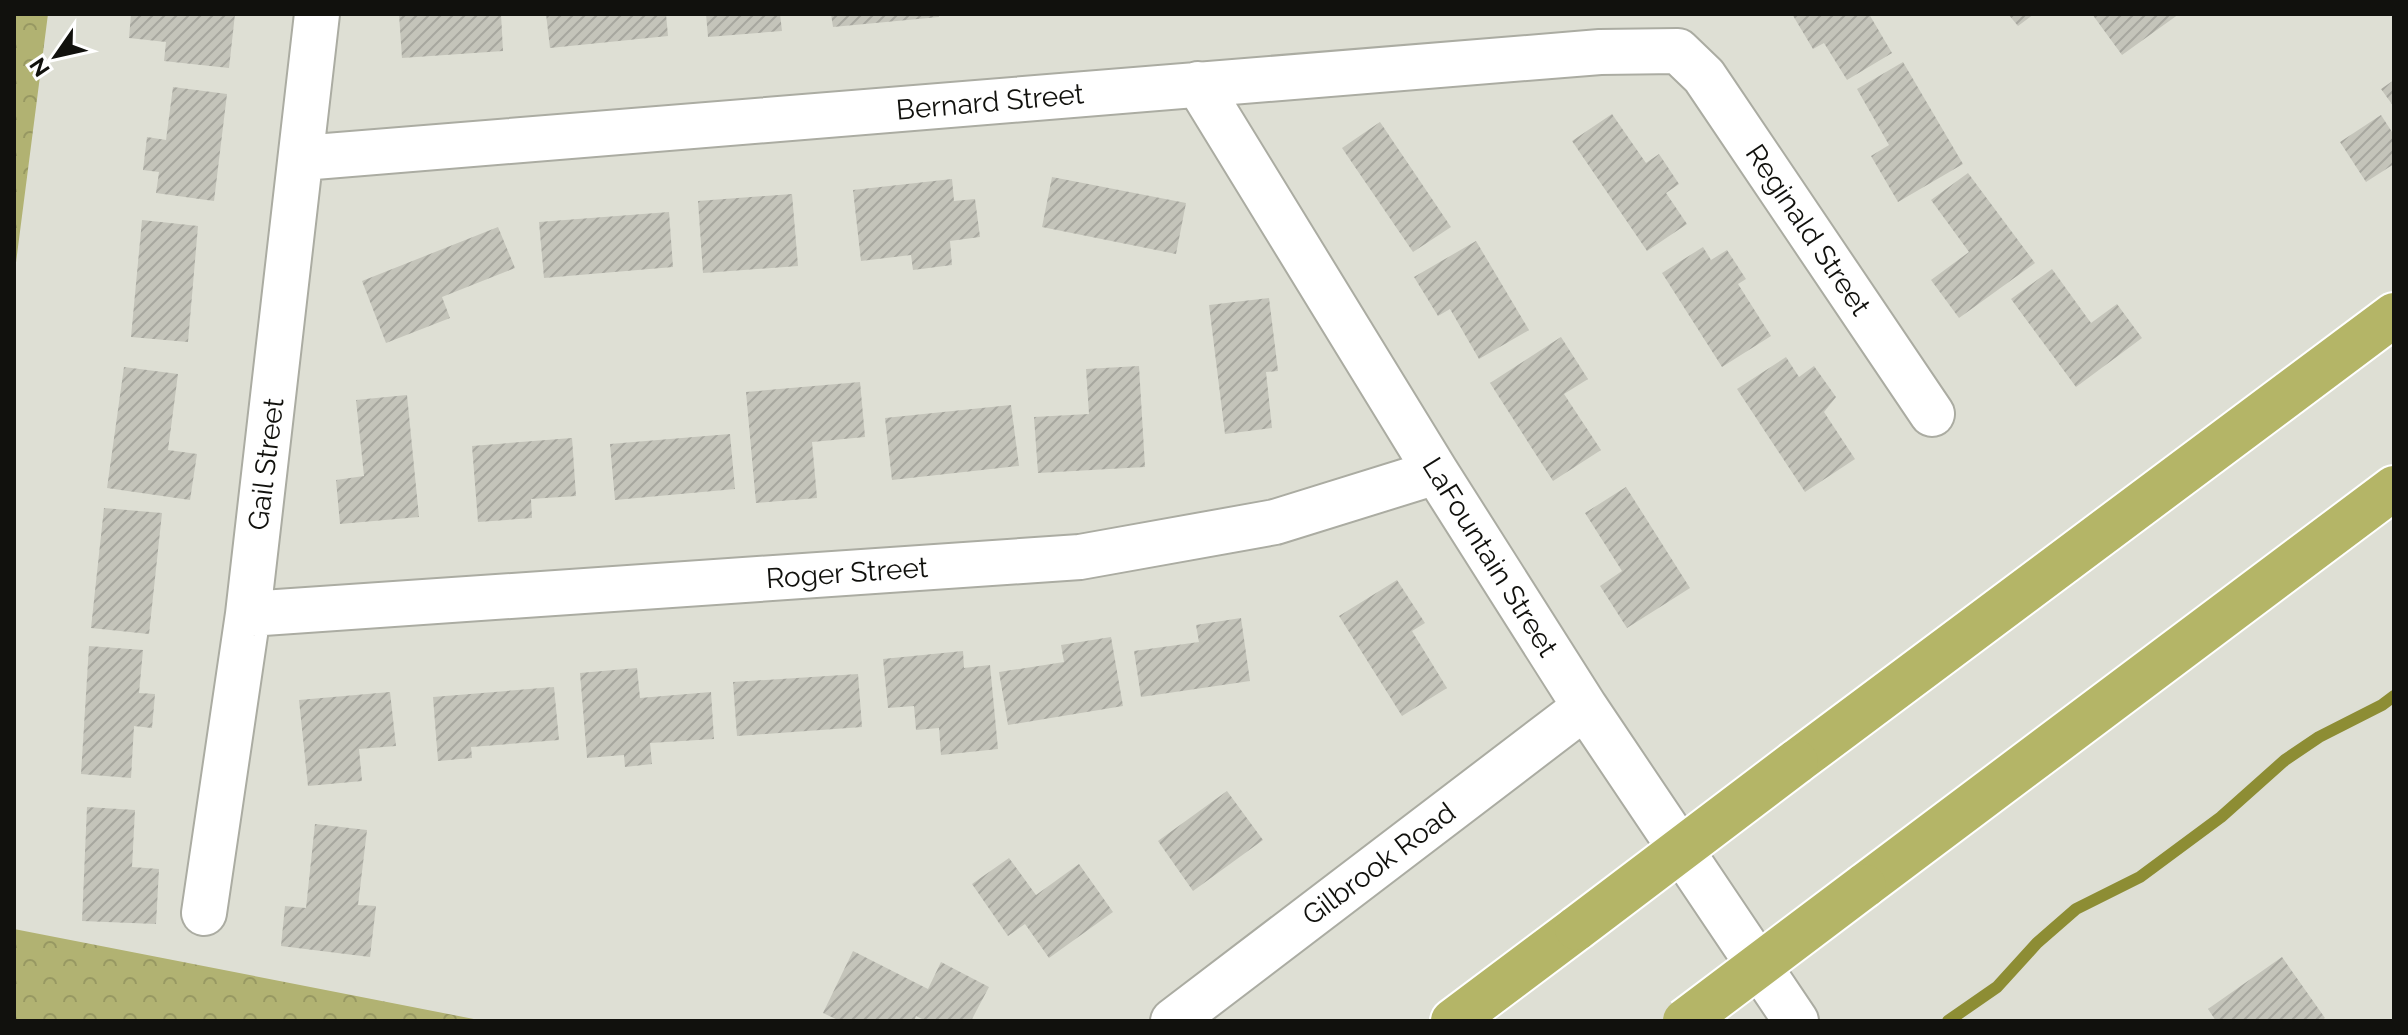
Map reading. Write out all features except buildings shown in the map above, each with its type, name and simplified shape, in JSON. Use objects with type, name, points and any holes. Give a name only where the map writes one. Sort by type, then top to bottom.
[{"type":"highway","points":[[1453,1021],[2394,315]]},
{"type":"highway","points":[[1685,1021],[2394,488]]},
{"type":"street","name":"Gail Street","points":[[204,913],[248,614],[317,14]]},
{"type":"street","name":"Bernard Street","points":[[302,158],[1600,52],[1678,51]]},
{"type":"street","name":"Reginald Street","points":[[1678,51],[1704,76],[1932,414]]},
{"type":"street","name":"LaFountain Street","points":[[1198,84],[1436,472],[1585,707],[1796,1021]]},
{"type":"street","name":"Roger Street","points":[[248,614],[1080,557],[1275,522],[1436,472]]},
{"type":"street","name":"Gilbrook Road","points":[[1173,1021],[1585,707]]},
{"type":"green space","points":[[14,14],[48,14],[14,278]]},
{"type":"green space","points":[[14,929],[484,1021],[14,1021]]},
{"type":"waterway","points":[[1948,1021],[1997,987],[2037,943],[2076,909],[2140,877],[2221,817],[2285,760],[2319,737],[2394,696]]}]
